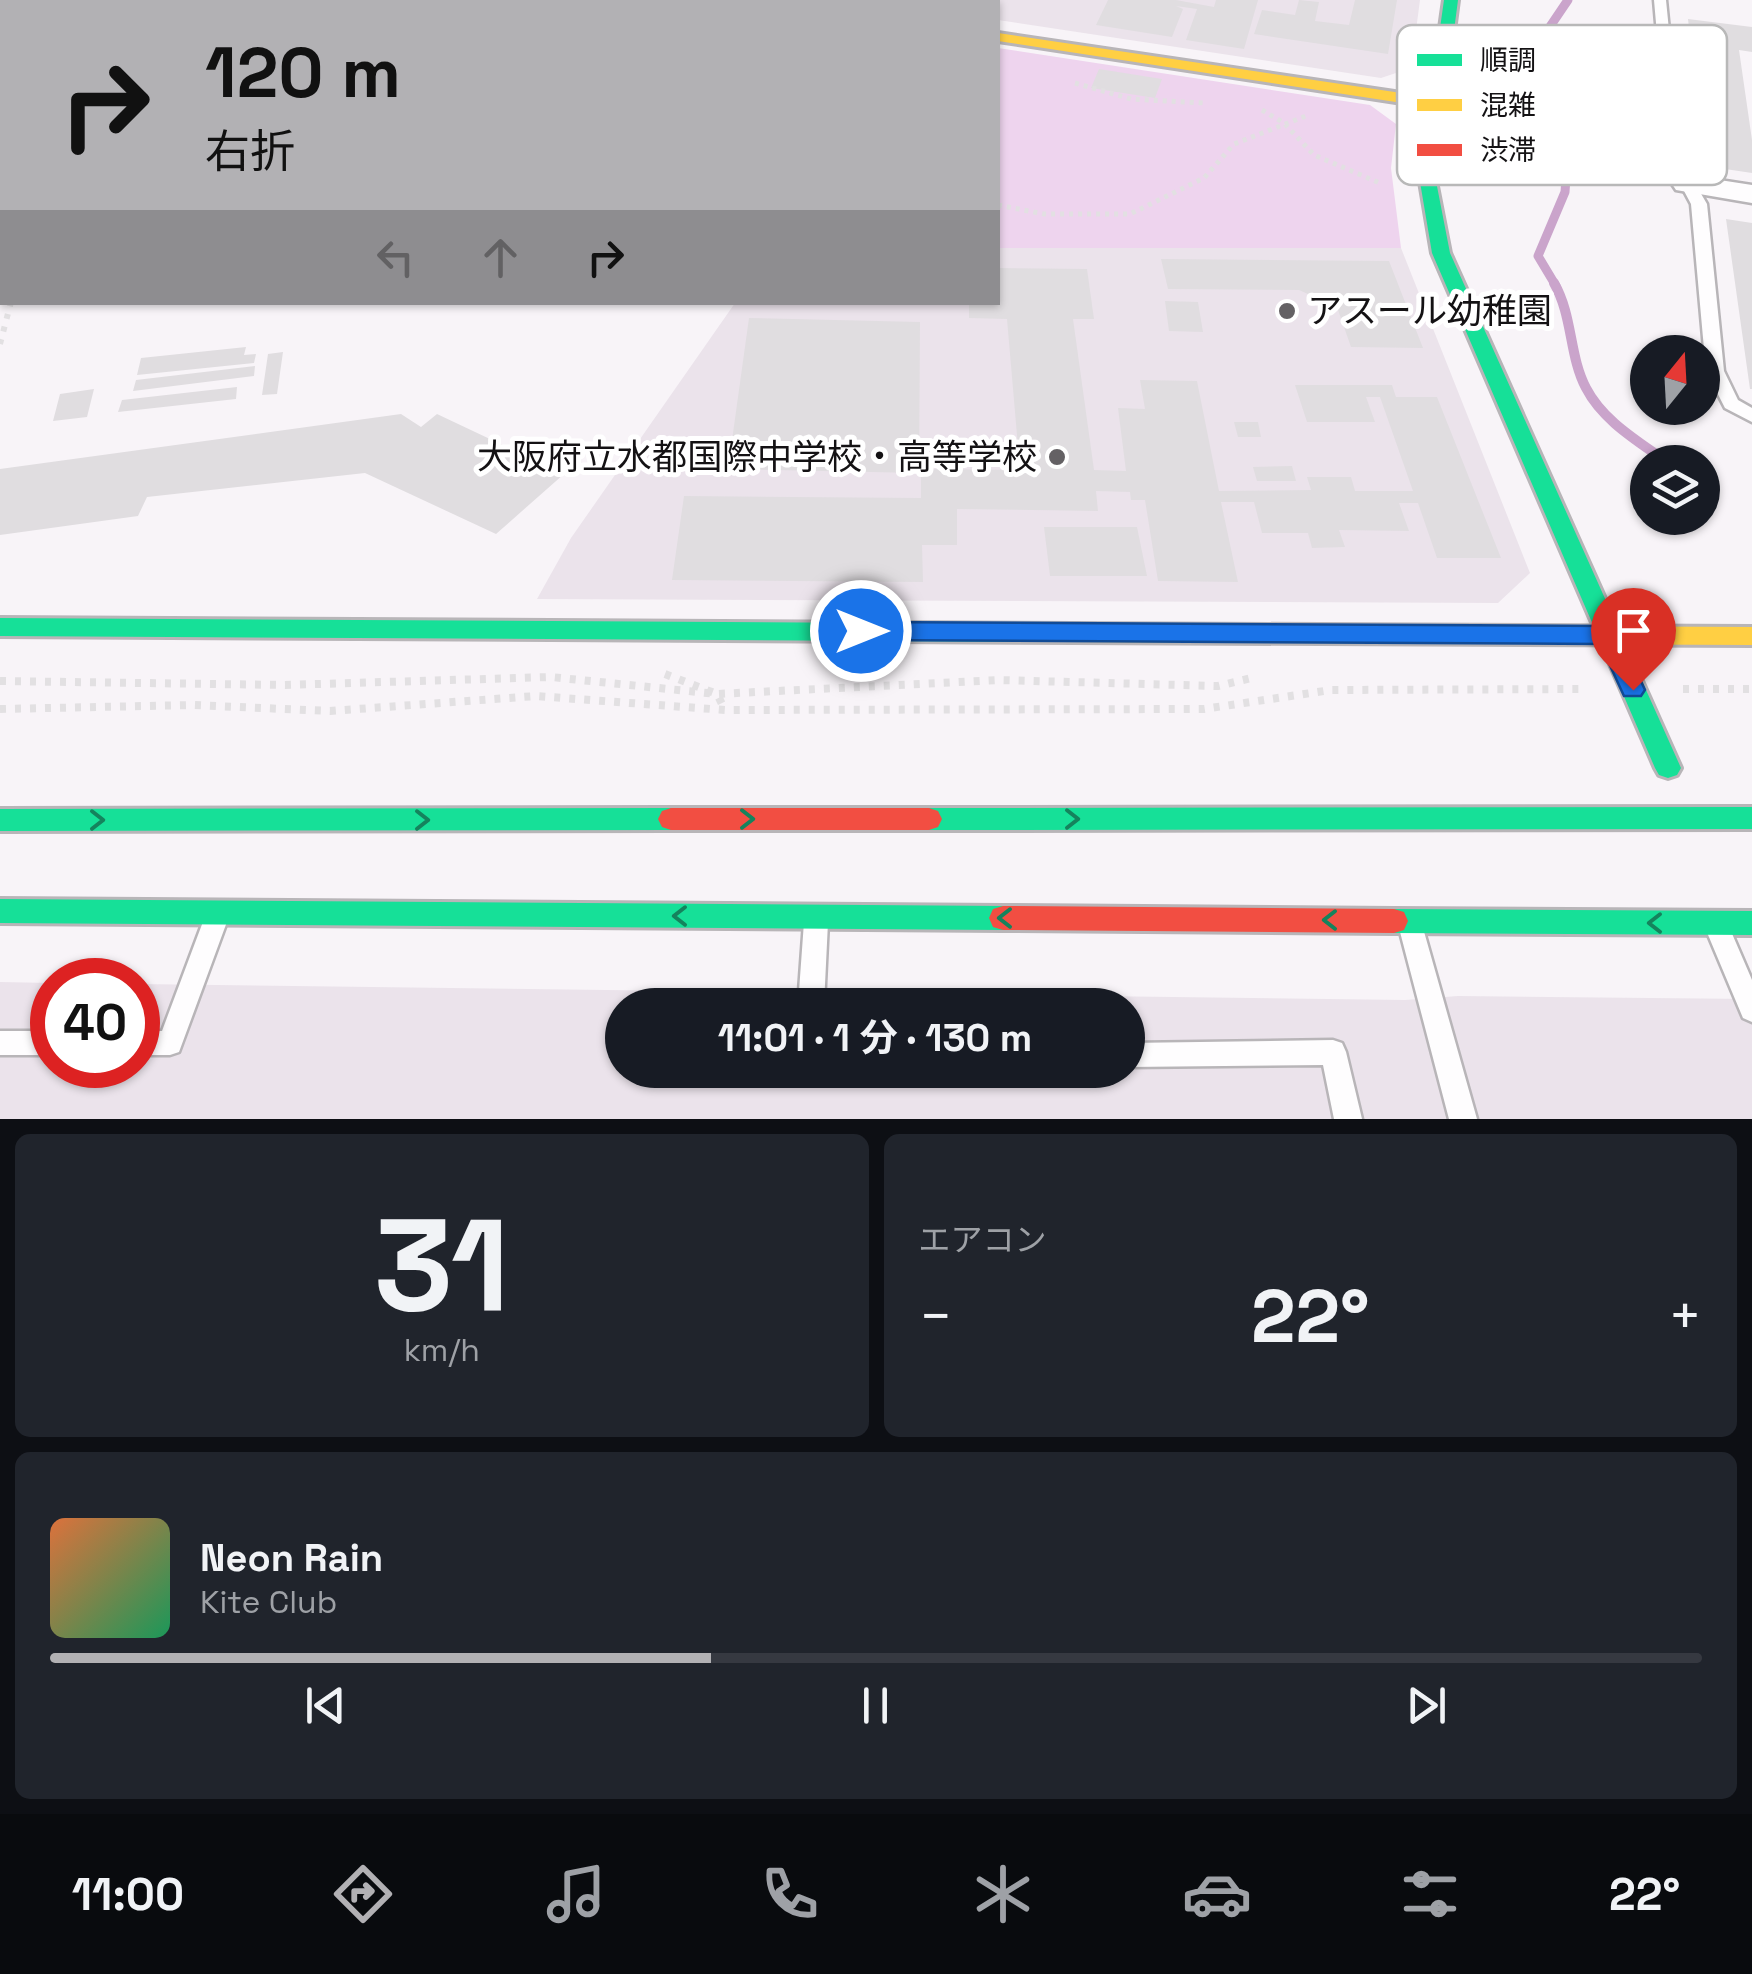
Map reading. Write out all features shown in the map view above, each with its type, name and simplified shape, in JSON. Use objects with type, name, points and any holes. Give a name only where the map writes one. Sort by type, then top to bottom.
[{"type":"street","points":[[1447,25],[1451,0]]},
{"type":"street","points":[[1000,36],[1397,97]]},
{"type":"street","points":[[1429,185],[1441,254],[1668,768]]},
{"type":"street","points":[[1694,185],[1752,194]]},
{"type":"street","points":[[0,627],[1752,636]]},
{"type":"street","points":[[0,820],[1752,818]]},
{"type":"street","points":[[0,911],[1752,924]]},
{"type":"lane","points":[[1660,0],[1662,25]]},
{"type":"lane","points":[[1689,185],[1699,204],[1714,371],[1731,404],[1752,416]]},
{"type":"lane","points":[[160,1043],[170,1043],[218,912]]},
{"type":"lane","points":[[812,988],[817,917]]},
{"type":"lane","points":[[1409,921],[1462,1119]]},
{"type":"lane","points":[[1716,923],[1752,1010]]},
{"type":"lane","points":[[0,1042],[30,1043]]},
{"type":"lane","points":[[1145,1054],[1332,1052],[1348,1119]]},
{"type":"path","points":[[1061,76],[1131,100],[1214,103]]},
{"type":"path","points":[[1247,107],[1284,122],[1314,155],[1382,184]]},
{"type":"path","points":[[1000,205],[1044,214],[1130,214],[1204,178],[1234,144],[1319,111]]},
{"type":"path","points":[[0,344],[10,305]]},
{"type":"path","points":[[0,681],[285,685],[550,677],[717,694],[998,680],[1218,686],[1264,676]]},
{"type":"path","points":[[0,709],[192,705],[330,711],[536,696],[725,710],[1204,709],[1332,690],[1752,689]]},
{"type":"shaded area","points":[[1000,0],[1420,0],[1417,25],[1397,25],[1397,73],[1381,78],[1000,20]]},
{"type":"shaded area","points":[[1000,48],[1370,105],[1396,124],[1391,168],[1401,248],[1000,248]]},
{"type":"shaded area","name":"大阪府立水都国際中学校・高等学校","points":[[1000,248],[1401,248],[1530,573],[1498,603],[537,599],[571,538],[734,305],[1000,305]]},
{"type":"shaded area","points":[[0,982],[30,983],[30,1088],[160,1088],[160,984],[605,990],[605,1088],[1145,1088],[1145,997],[1752,999],[1752,1119],[0,1119]]},
{"type":"building","points":[[1108,0],[1176,0],[1214,7],[1216,0],[1258,0],[1244,49],[1186,40],[1197,9],[1176,6],[1183,9],[1172,37],[1096,25]]},
{"type":"building","points":[[1299,0],[1319,2],[1315,21],[1349,25],[1355,0],[1397,0],[1388,54],[1254,34],[1262,10],[1295,15]]},
{"type":"building","points":[[1688,19],[1752,27],[1752,52],[1739,50],[1752,140],[1752,173],[1727,169],[1727,25],[1689,25]]},
{"type":"building","points":[[1099,69],[1162,79],[1155,98],[1091,88]]},
{"type":"building","points":[[1726,219],[1752,223],[1752,389],[1750,389]]},
{"type":"building","points":[[1161,259],[1389,261],[1423,348],[1351,347],[1337,307],[1299,290],[1168,289]]},
{"type":"building","points":[[1000,268],[1087,269],[1094,319],[1073,319],[1094,470],[1126,471],[1118,408],[1145,409],[1140,380],[1197,381],[1219,491],[1311,490],[1307,477],[1351,477],[1355,491],[1413,491],[1380,397],[1366,397],[1375,422],[1307,422],[1295,385],[1392,385],[1396,397],[1437,397],[1501,558],[1437,558],[1418,503],[1399,503],[1409,531],[1339,530],[1345,547],[1312,548],[1308,533],[1262,533],[1254,502],[1221,502],[1238,582],[1158,581],[1145,500],[1131,500],[1130,492],[1096,491],[1098,511],[957,509],[957,545],[922,545],[923,582],[672,580],[684,496],[921,498],[921,469],[1020,470],[1007,319],[969,318],[969,305],[1000,305]]},
{"type":"building","points":[[1165,301],[1198,302],[1203,332],[1169,331]]},
{"type":"building","points":[[749,318],[920,322],[919,473],[728,469]]},
{"type":"building","points":[[246,347],[244,355],[256,354],[254,363],[137,375],[141,358]]},
{"type":"building","points":[[283,352],[277,394],[262,395],[268,354]]},
{"type":"building","points":[[255,366],[254,376],[133,391],[136,380]]},
{"type":"building","points":[[237,387],[236,399],[118,412],[122,400]]},
{"type":"building","points":[[94,389],[87,417],[53,421],[60,394]]},
{"type":"building","points":[[401,414],[421,427],[437,414],[564,474],[496,534],[365,473],[147,497],[138,516],[0,535],[0,469]]},
{"type":"building","points":[[1234,422],[1258,422],[1261,437],[1238,437]]},
{"type":"building","points":[[1292,466],[1296,481],[1257,481],[1253,467]]},
{"type":"building","points":[[1044,527],[1137,527],[1147,576],[1050,576]]},
{"type":"waterway","points":[[1551,25],[1568,0]]},
{"type":"waterway","points":[[1556,286],[1538,256],[1565,185]]},
{"type":"waterway","points":[[1554,283],[1586,388],[1602,411],[1643,445]]},
{"type":"traffic: fast","points":[[1448,25],[1451,0]]},
{"type":"traffic: fast","points":[[1429,185],[1441,253],[1668,768]]},
{"type":"traffic: fast","points":[[0,627],[1074,633]]},
{"type":"traffic: fast","points":[[929,819],[1752,818]]},
{"type":"traffic: fast","points":[[0,820],[671,819]]},
{"type":"traffic: fast","points":[[0,911],[1003,918]]},
{"type":"traffic: fast","points":[[1394,921],[1752,923]]},
{"type":"traffic: slow","points":[[1000,37],[1397,97]]},
{"type":"traffic: slow","points":[[1074,633],[1752,636]]},
{"type":"traffic: jam","points":[[671,819],[929,819]]},
{"type":"traffic: jam","points":[[1003,918],[1394,921]]},
{"type":"place","name":"アスール幼稚園","points":[[1287,311]]},
{"type":"place","name":"大阪府立水都国際中学校・高等学校","points":[[1057,457]]},
{"type":"route","points":[[861,631],[1608,635],[1633,690]]}]
